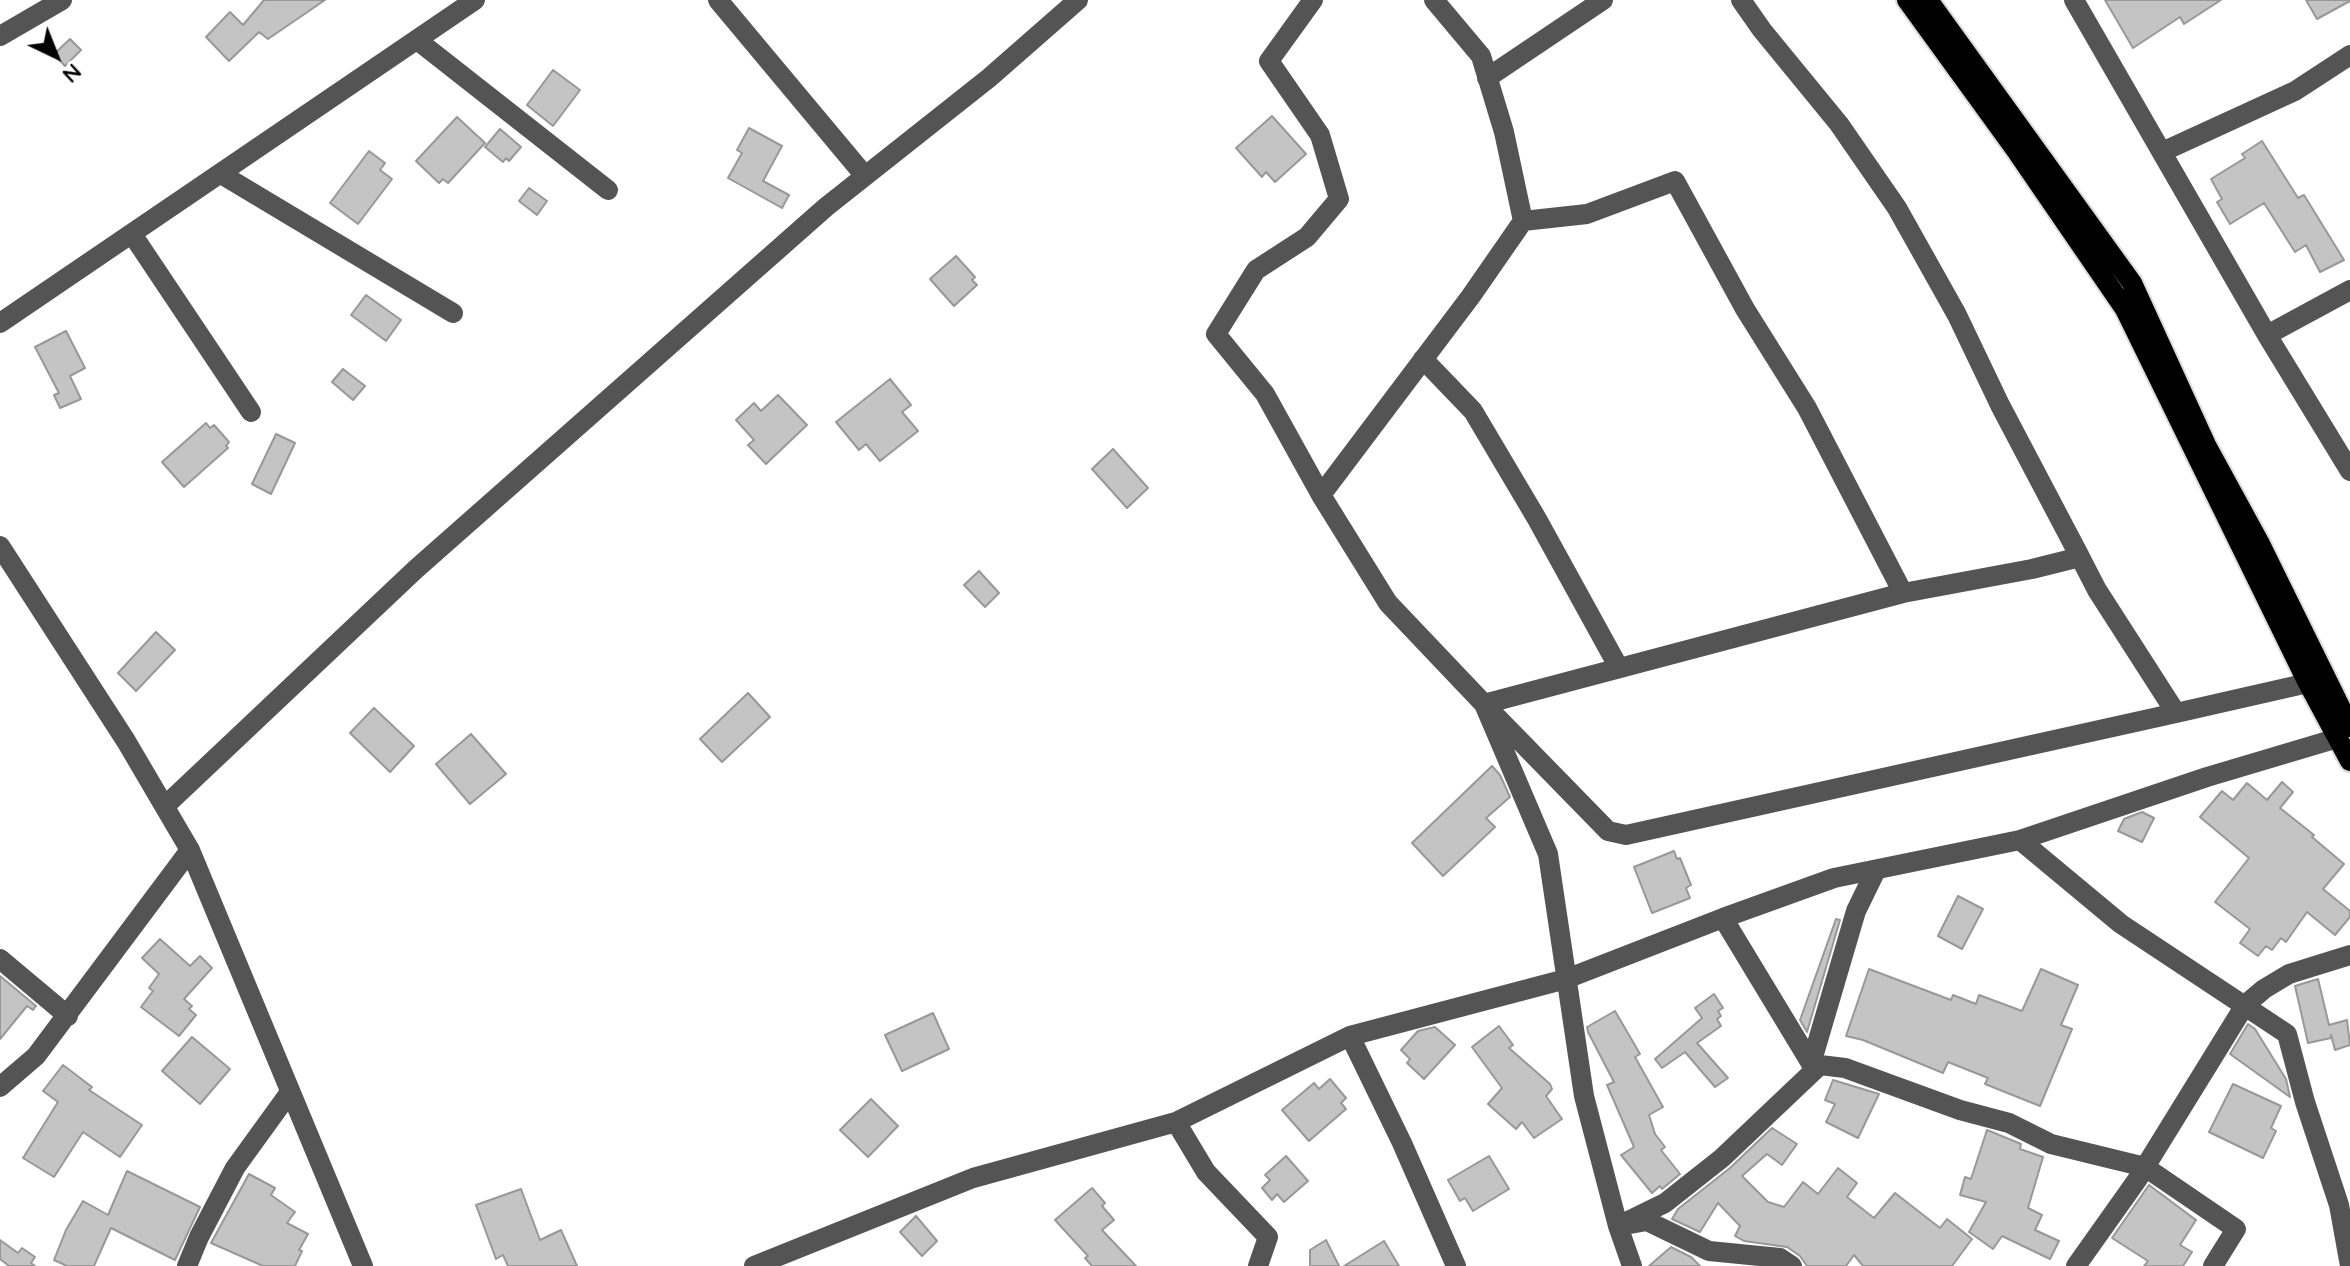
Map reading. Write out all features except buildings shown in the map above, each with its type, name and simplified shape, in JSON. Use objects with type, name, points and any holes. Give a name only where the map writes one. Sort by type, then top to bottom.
[{"type":"main road","points":[[1907,0],[2018,153],[2125,309],[2308,683],[2344,733]]},
{"type":"main road","points":[[1928,0],[2132,283],[2206,445],[2259,542],[2344,733],[2350,761]]},
{"type":"street","points":[[0,36],[62,0]]},
{"type":"street","points":[[0,323],[475,0]]},
{"type":"street","points":[[718,0],[865,176]]},
{"type":"street","points":[[165,806],[416,569],[826,207],[989,78],[1078,0]]},
{"type":"street","points":[[1313,0],[1269,61],[1320,135],[1339,199],[1307,237],[1256,270],[1216,334],[1265,394],[1321,495],[1388,603],[1608,831],[1626,835],[2308,683]]},
{"type":"street","points":[[1434,0],[1481,56],[1504,132],[1523,221]]},
{"type":"street","points":[[1487,78],[1603,0]]},
{"type":"street","points":[[1741,0],[1839,124],[1897,208],[1957,315],[2000,405],[2097,590],[2176,713]]},
{"type":"street","points":[[2074,0],[2267,335],[2350,471]]},
{"type":"street","points":[[417,40],[608,190]]},
{"type":"street","points":[[2162,152],[2295,91],[2350,55]]},
{"type":"street","points":[[221,174],[453,313]]},
{"type":"street","points":[[1321,495],[1523,221],[1587,214],[1675,181],[1745,309],[1807,408],[1903,593]]},
{"type":"street","points":[[132,234],[251,412]]},
{"type":"street","points":[[2267,335],[2350,290]]},
{"type":"street","points":[[1423,359],[1473,411],[1619,668]]},
{"type":"street","points":[[0,546],[126,741],[190,850],[363,1266]]},
{"type":"street","points":[[1484,704],[1903,593],[2080,557]]},
{"type":"street","points":[[1484,704],[1548,854],[1584,1096],[1618,1226],[1632,1266]]},
{"type":"street","points":[[754,1266],[973,1178],[1176,1122],[1350,1036],[1566,979],[1834,878],[2020,840],[2344,733]]},
{"type":"street","points":[[2020,840],[2121,924],[2287,1034],[2305,1102],[2339,1205],[2350,1266]]},
{"type":"street","points":[[0,1087],[36,1056],[190,850]]},
{"type":"street","points":[[1813,1067],[1856,911],[1876,870]]},
{"type":"street","points":[[1723,918],[1813,1067]]},
{"type":"street","points":[[2076,1266],[2145,1167],[2245,1005],[2289,974],[2350,955]]},
{"type":"street","points":[[0,959],[68,1016]]},
{"type":"street","points":[[1350,1036],[1402,1143],[1456,1266]]},
{"type":"street","points":[[1618,1226],[1665,1203],[1722,1158],[1813,1067],[1820,1065],[1845,1068],[1960,1110],[2009,1123],[2051,1144],[2145,1167],[2236,1229],[2213,1266]]},
{"type":"street","points":[[187,1266],[235,1168],[290,1092]]},
{"type":"street","points":[[1176,1122],[1206,1172],[1268,1237],[1258,1266]]},
{"type":"street","points":[[1618,1226],[1647,1221],[1709,1251],[1780,1258],[1792,1266]]}]
